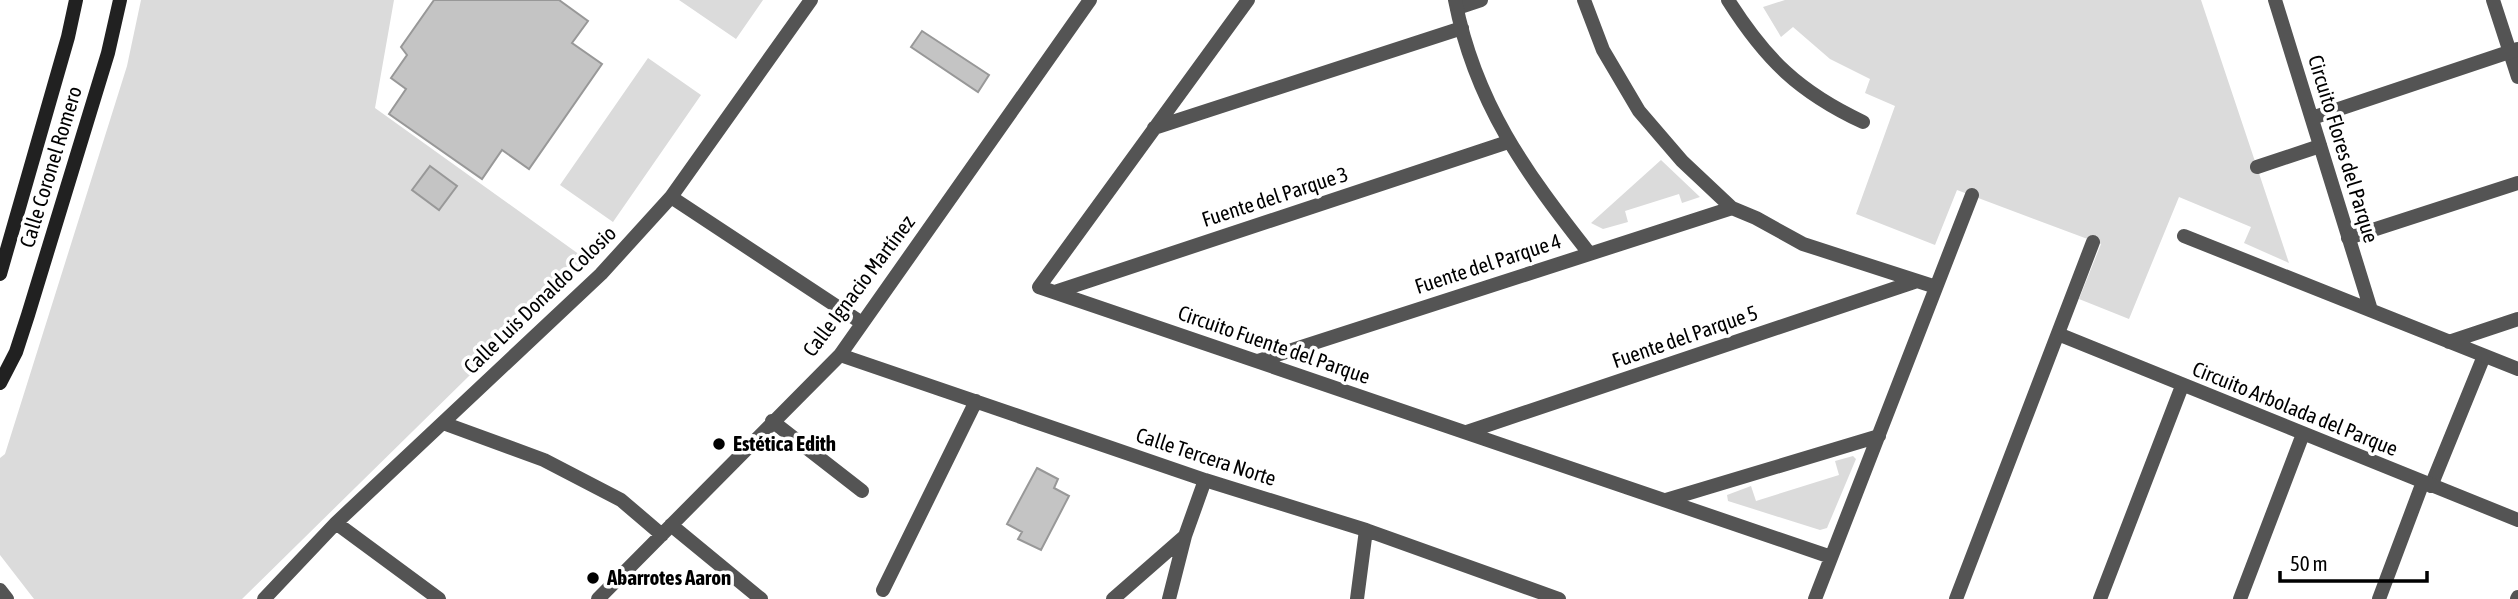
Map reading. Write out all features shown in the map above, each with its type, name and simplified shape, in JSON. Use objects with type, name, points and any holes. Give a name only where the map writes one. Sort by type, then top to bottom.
[{"type":"main road","name":"Calle Coronel Romero","points":[[0,274],[68,37],[76,0]]},
{"type":"main road","name":"Calle Coronel Romero","points":[[0,383],[16,352],[28,315],[108,53],[120,0]]},
{"type":"street","name":"Calle Luis Donaldo Colosio","points":[[264,599],[336,523],[601,274],[671,197],[811,0]]},
{"type":"street","name":"Calle Ignacio Martínez","points":[[598,599],[840,355],[1090,0]]},
{"type":"street","points":[[1055,292],[1039,287],[1248,0]]},
{"type":"street","points":[[1481,0],[1456,4],[1474,71],[1508,142],[1529,175],[1589,253]]},
{"type":"street","points":[[1584,0],[1603,50],[1639,111],[1682,161],[1732,208],[1803,244],[1936,288]]},
{"type":"street","points":[[1728,0],[1757,44],[1774,63],[1792,79],[1863,122]]},
{"type":"street","name":"Circuito Flores del Parque","points":[[2275,0],[2371,310]]},
{"type":"street","points":[[2493,0],[2514,50],[2518,77]]},
{"type":"street","points":[[1154,128],[1462,28]]},
{"type":"street","points":[[2312,118],[2514,50]]},
{"type":"street","name":"Fuente del Parque 3","points":[[1055,292],[1508,142]]},
{"type":"street","points":[[2257,167],[2320,146]]},
{"type":"street","points":[[2348,238],[2518,183]]},
{"type":"street","points":[[1815,599],[1972,195]]},
{"type":"street","points":[[671,197],[862,323]]},
{"type":"street","name":"Fuente del Parque 4","points":[[1258,362],[1732,208]]},
{"type":"street","points":[[2184,236],[2518,369]]},
{"type":"street","points":[[1956,599],[2093,242]]},
{"type":"street","name":"Fuente del Parque 5","points":[[1467,432],[1916,281]]},
{"type":"street","name":"Circuito Fuente del Parque","points":[[1055,292],[1831,557]]},
{"type":"street","points":[[2449,342],[2518,319]]},
{"type":"street","name":"Circuito Arbolada del Parque","points":[[2058,334],[2518,520]]},
{"type":"street","name":"Calle Tercera Norte","points":[[840,355],[1205,480],[1366,530],[1559,599]]},
{"type":"street","points":[[2379,599],[2484,356]]},
{"type":"street","points":[[2100,599],[2182,386]]},
{"type":"street","points":[[883,590],[976,401]]},
{"type":"street","points":[[772,421],[862,491]]},
{"type":"street","points":[[443,423],[555,466],[621,500],[761,599]]},
{"type":"street","points":[[2240,599],[2303,434]]},
{"type":"street","points":[[1666,500],[1879,436]]},
{"type":"street","points":[[1169,599],[1185,536],[1205,480]]},
{"type":"street","points":[[336,523],[439,599]]},
{"type":"street","points":[[1357,599],[1366,530]]},
{"type":"street","points":[[1113,599],[1185,536]]},
{"type":"street","points":[[0,590],[7,599]]},
{"type":"shaded area","points":[[141,0],[394,0],[375,108],[587,260],[242,599],[34,599],[0,555],[0,458],[5,454],[127,66]]},
{"type":"shaded area","points":[[679,0],[763,0],[736,39]]},
{"type":"shaded area","points":[[1785,0],[2201,0],[2289,263],[2244,243],[2251,227],[2179,197],[2129,319],[2079,299],[2101,244],[1957,190],[1935,245],[1856,214],[1895,106],[1865,93],[1870,79],[1830,59],[1793,27],[1781,37],[1763,7]]},
{"type":"shaded area","points":[[648,58],[701,95],[613,222],[560,185]]},
{"type":"shaded area","points":[[1661,160],[1700,197],[1682,203],[1679,194],[1625,211],[1628,222],[1603,229],[1591,223]]},
{"type":"shaded area","points":[[1853,456],[1856,459],[1827,528],[1820,530],[1728,501],[1727,495],[1751,486],[1756,501],[1839,475],[1835,461]]},
{"type":"building","points":[[434,0],[559,0],[588,21],[572,43],[602,64],[529,169],[502,150],[482,179],[389,114],[406,89],[391,78],[407,55],[401,47]]},
{"type":"building","points":[[922,31],[989,75],[978,92],[911,47]]},
{"type":"building","points":[[430,166],[457,186],[439,210],[412,190]]},
{"type":"building","points":[[1037,468],[1058,479],[1054,488],[1069,496],[1041,550],[1018,539],[1022,532],[1007,524]]},
{"type":"place","name":"Estética Edith","points":[[719,444]]},
{"type":"place","name":"Abarrotes Aaron","points":[[593,578]]}]
